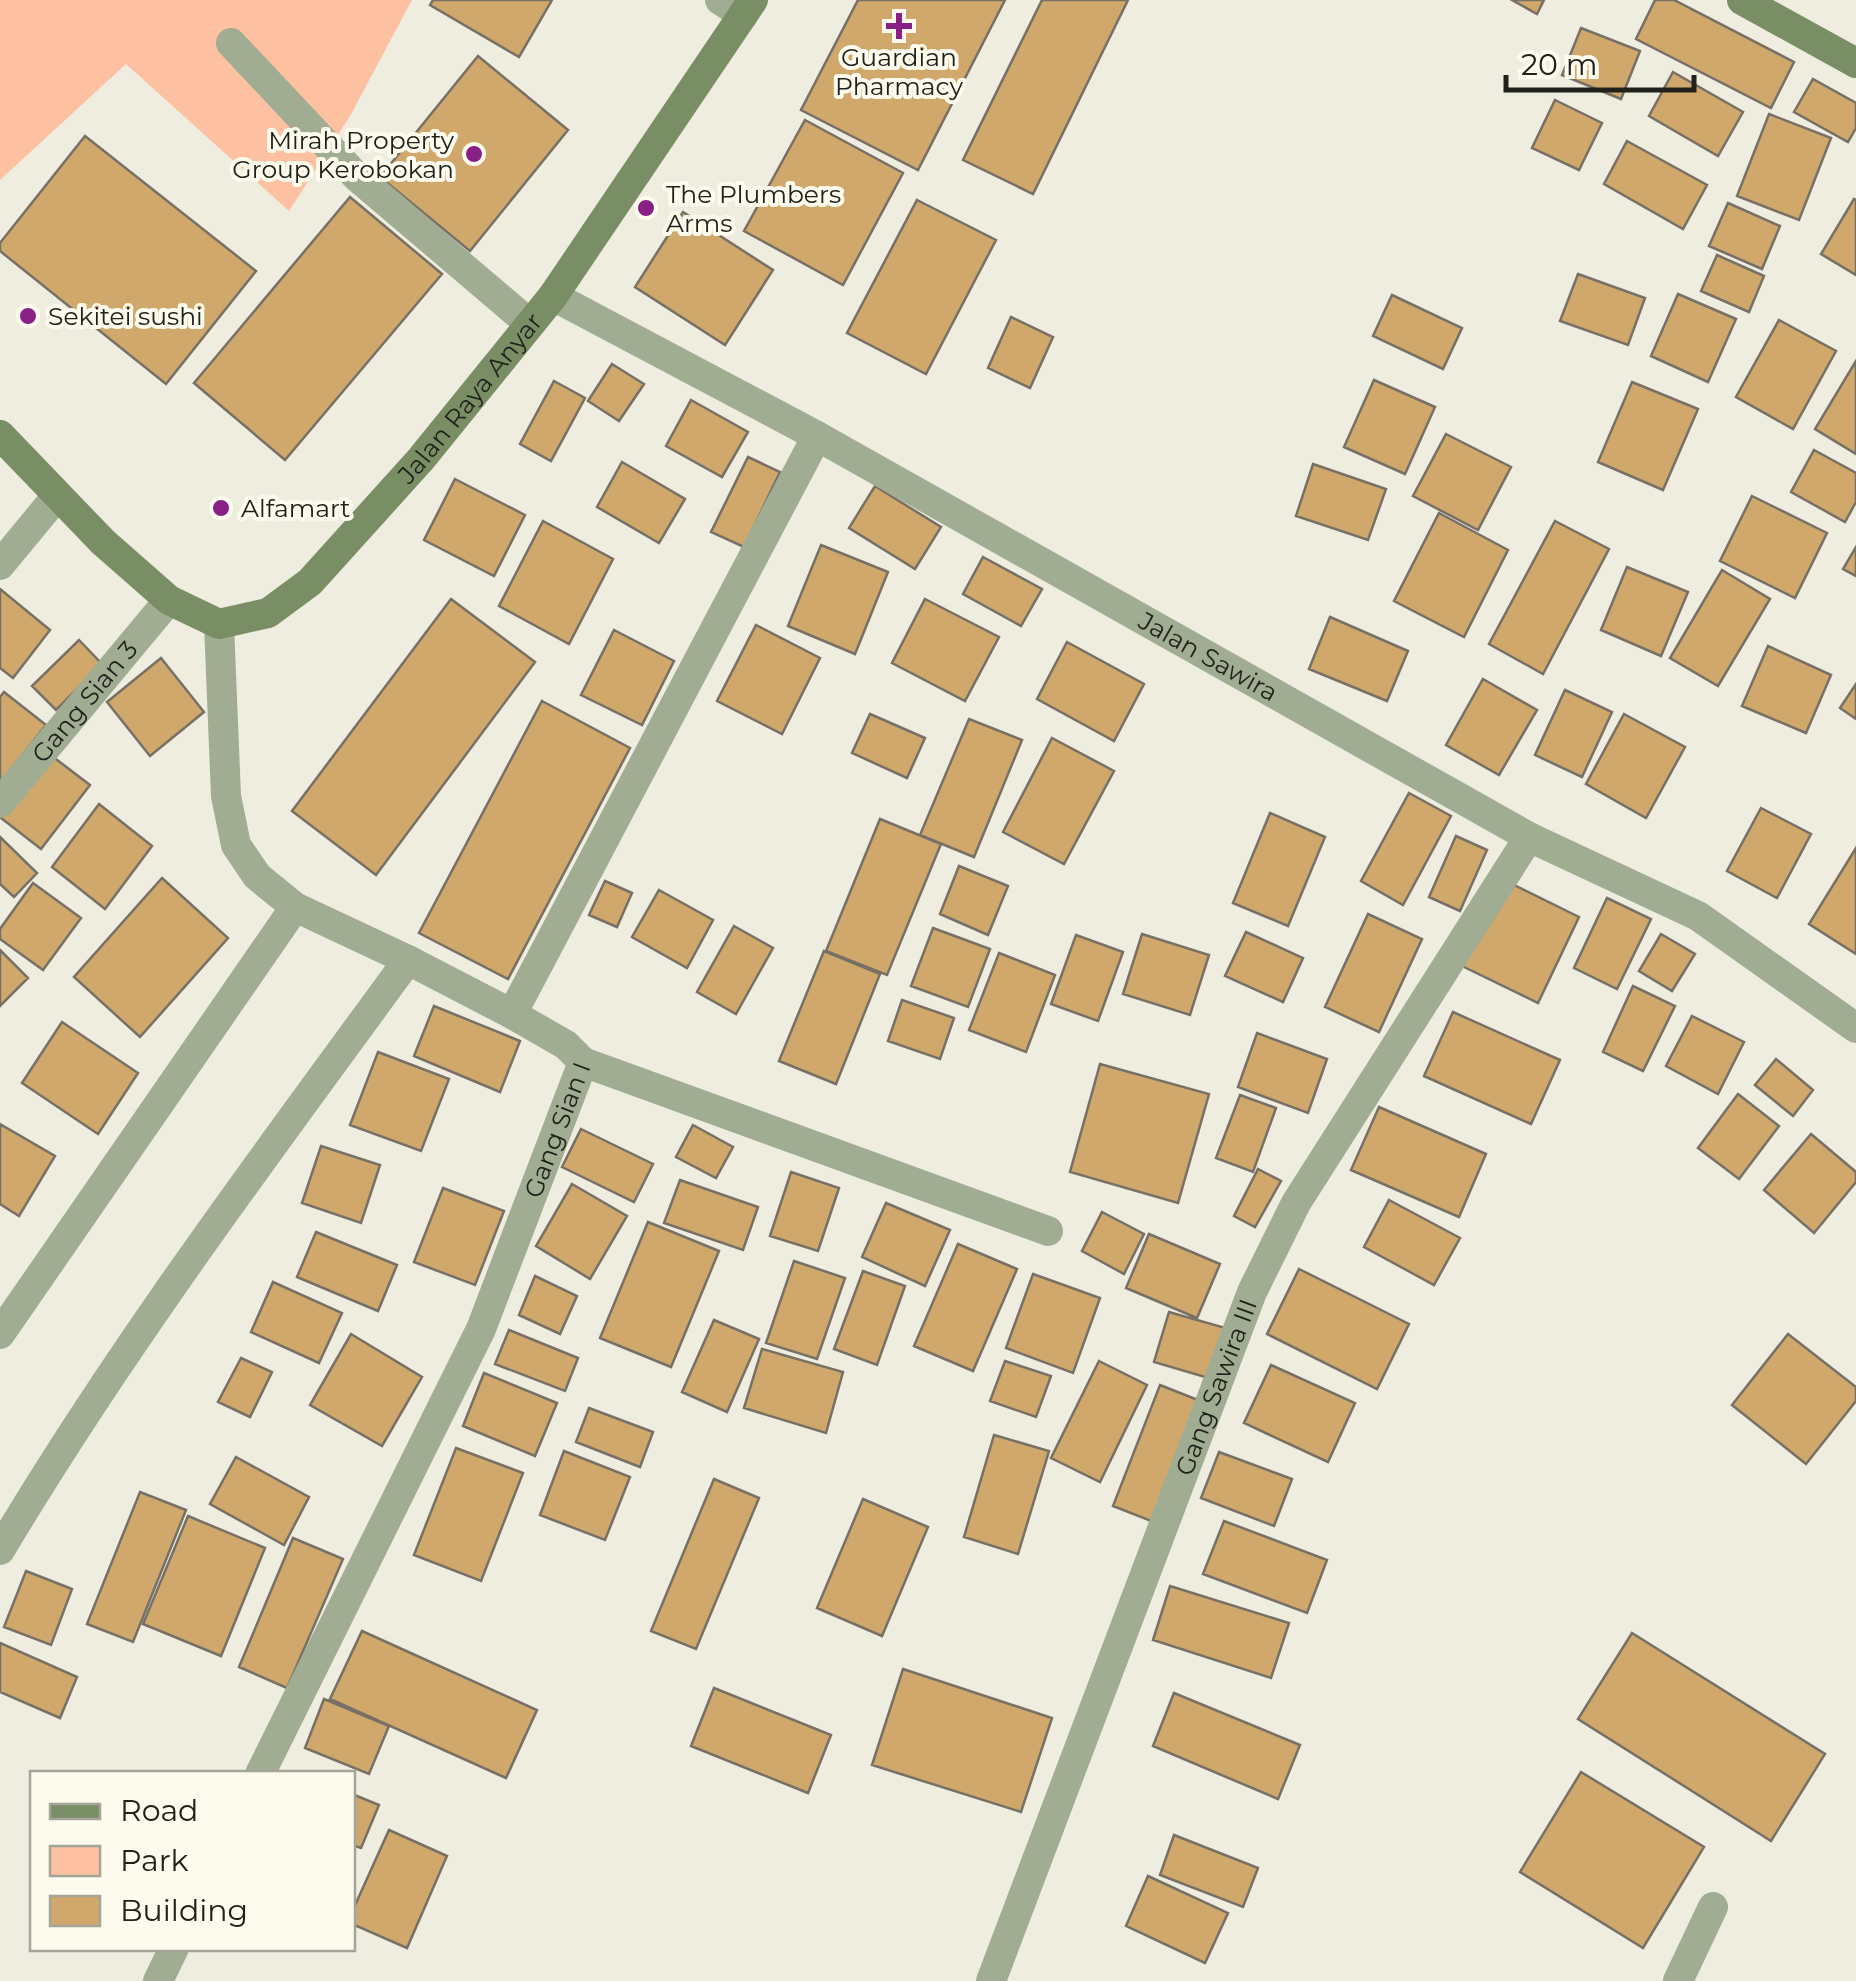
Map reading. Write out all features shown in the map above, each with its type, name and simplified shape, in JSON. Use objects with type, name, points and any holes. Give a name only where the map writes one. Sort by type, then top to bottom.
[{"type":"street","points":[[1742,0],[1856,63]]},
{"type":"street","name":"Jalan Raya Anyar","points":[[219,624],[268,613],[310,582],[421,459],[553,296],[739,5]]},
{"type":"street","points":[[231,43],[356,176],[530,324]]},
{"type":"street","name":"Jalan Sawira","points":[[553,296],[816,436],[1529,836],[1698,916],[1856,1028]]},
{"type":"street","points":[[0,435],[103,542],[169,600],[219,624]]},
{"type":"street","points":[[512,1014],[816,436]]},
{"type":"street","points":[[0,564],[58,496]]},
{"type":"street","name":"Gang Sian 3","points":[[0,803],[169,600]]},
{"type":"street","name":"Gang Sian I","points":[[219,624],[226,796],[236,844],[257,876],[295,906],[512,1014],[566,1044],[583,1062],[480,1329],[261,1771]]},
{"type":"street","name":"Gang Sawira III","points":[[990,1981],[1252,1292],[1296,1203],[1529,836]]},
{"type":"street","points":[[0,1334],[295,906]]},
{"type":"street","points":[[0,1550],[60,1452],[177,1278],[408,960]]},
{"type":"street","points":[[583,1062],[1048,1231]]},
{"type":"street","points":[[1678,1981],[1713,1906]]},
{"type":"street","points":[[158,1981],[173,1951]]},
{"type":"green space","points":[[0,0],[412,0],[350,116],[289,211],[126,64],[0,180]]},
{"type":"building","points":[[433,0],[552,0],[519,57],[430,5]]},
{"type":"building","points":[[858,0],[1005,0],[918,170],[801,110]]},
{"type":"building","points":[[1042,0],[1128,0],[1033,194],[963,160]]},
{"type":"building","points":[[1512,0],[1544,0],[1537,14]]},
{"type":"building","points":[[1655,0],[1674,0],[1794,62],[1771,108],[1636,39]]},
{"type":"building","points":[[1581,28],[1640,51],[1621,99],[1562,75]]},
{"type":"building","name":"Mirah Property Group Kerobokan","points":[[478,56],[568,130],[470,251],[380,177]]},
{"type":"building","points":[[1673,72],[1743,112],[1718,156],[1649,116]]},
{"type":"building","points":[[1813,79],[1856,103],[1856,128],[1848,142],[1794,112]]},
{"type":"building","points":[[1555,100],[1602,123],[1579,170],[1532,148]]},
{"type":"building","points":[[1769,114],[1831,138],[1799,220],[1737,196]]},
{"type":"building","points":[[805,120],[903,173],[843,285],[744,231]]},
{"type":"building","points":[[85,136],[256,271],[166,384],[0,251],[0,243]]},
{"type":"building","points":[[1627,141],[1707,185],[1683,229],[1604,184]]},
{"type":"building","points":[[350,197],[442,274],[285,460],[194,383]]},
{"type":"building","points":[[917,200],[996,240],[926,374],[847,333]]},
{"type":"building","points":[[1856,200],[1856,275],[1821,254]]},
{"type":"building","points":[[1728,203],[1780,226],[1762,269],[1709,246]]},
{"type":"building","points":[[683,212],[773,270],[725,345],[635,287]]},
{"type":"building","points":[[1717,255],[1764,276],[1749,312],[1701,291]]},
{"type":"building","points":[[1578,274],[1645,298],[1628,345],[1560,321]]},
{"type":"building","points":[[1678,294],[1736,319],[1708,382],[1651,356]]},
{"type":"building","points":[[1392,295],[1462,328],[1443,369],[1373,336]]},
{"type":"building","points":[[1011,317],[1053,337],[1030,388],[988,368]]},
{"type":"building","points":[[1779,320],[1836,351],[1793,429],[1736,397]]},
{"type":"building","points":[[1856,361],[1856,454],[1815,429]]},
{"type":"building","points":[[612,364],[644,384],[619,421],[588,401]]},
{"type":"building","points":[[1374,380],[1435,407],[1405,474],[1344,447]]},
{"type":"building","points":[[554,381],[585,398],[551,461],[520,444]]},
{"type":"building","points":[[1632,382],[1698,409],[1663,490],[1598,462]]},
{"type":"building","points":[[691,400],[748,432],[722,477],[666,446]]},
{"type":"building","points":[[1446,434],[1511,467],[1478,530],[1413,496]]},
{"type":"building","points":[[1814,450],[1856,473],[1856,502],[1845,522],[1791,492]]},
{"type":"building","points":[[748,457],[780,472],[744,547],[711,532]]},
{"type":"building","points":[[622,462],[685,499],[659,543],[597,507]]},
{"type":"building","points":[[1313,464],[1386,489],[1368,540],[1296,516]]},
{"type":"building","points":[[455,479],[525,515],[494,576],[424,540]]},
{"type":"building","points":[[875,486],[941,527],[915,569],[849,528]]},
{"type":"building","points":[[1752,496],[1827,533],[1795,598],[1720,561]]},
{"type":"building","points":[[1439,513],[1508,550],[1464,637],[1394,601]]},
{"type":"building","points":[[543,521],[613,559],[569,644],[499,606]]},
{"type":"building","points":[[1555,521],[1609,549],[1543,674],[1489,644]]},
{"type":"building","points":[[821,545],[888,572],[855,654],[788,626]]},
{"type":"building","points":[[1856,547],[1856,576],[1843,569]]},
{"type":"building","points":[[983,557],[1042,589],[1021,626],[963,594]]},
{"type":"building","points":[[1627,567],[1688,592],[1661,656],[1601,630]]},
{"type":"building","points":[[1722,570],[1770,599],[1718,686],[1670,658]]},
{"type":"building","points":[[0,589],[50,630],[13,678],[0,668]]},
{"type":"building","points":[[451,599],[535,662],[376,875],[292,811]]},
{"type":"building","points":[[925,599],[999,637],[965,701],[892,663]]},
{"type":"building","points":[[1330,617],[1408,651],[1387,701],[1309,669]]},
{"type":"building","points":[[756,625],[820,658],[782,734],[717,701]]},
{"type":"building","points":[[614,630],[674,661],[642,725],[581,695]]},
{"type":"building","points":[[79,640],[102,664],[56,710],[32,686]]},
{"type":"building","points":[[1067,642],[1144,684],[1114,741],[1037,699]]},
{"type":"building","points":[[1768,646],[1831,675],[1806,733],[1742,706]]},
{"type":"building","points":[[161,658],[204,712],[150,756],[107,702]]},
{"type":"building","points":[[1483,679],[1537,710],[1499,775],[1446,745]]},
{"type":"building","points":[[1856,684],[1856,719],[1840,708]]},
{"type":"building","points":[[1565,690],[1612,712],[1582,777],[1535,755]]},
{"type":"building","points":[[4,692],[46,725],[0,783],[0,697]]},
{"type":"building","points":[[542,701],[630,748],[508,979],[419,933]]},
{"type":"building","points":[[870,714],[925,738],[907,778],[852,753]]},
{"type":"building","points":[[1624,714],[1685,747],[1646,818],[1586,784]]},
{"type":"building","points":[[969,719],[1022,740],[974,857],[920,835]]},
{"type":"building","points":[[1052,738],[1114,771],[1064,864],[1003,832]]},
{"type":"building","points":[[48,753],[90,785],[41,849],[1,818]]},
{"type":"building","points":[[1409,793],[1451,816],[1403,905],[1361,881]]},
{"type":"building","points":[[99,804],[152,846],[105,909],[52,867]]},
{"type":"building","points":[[1761,808],[1811,834],[1777,898],[1727,871]]},
{"type":"building","points":[[1270,813],[1325,837],[1288,926],[1233,903]]},
{"type":"building","points":[[880,819],[941,844],[887,975],[826,951]]},
{"type":"building","points":[[1456,836],[1487,850],[1460,911],[1429,897]]},
{"type":"building","points":[[0,837],[37,873],[14,897],[0,884]]},
{"type":"building","points":[[1856,848],[1856,954],[1809,924]]},
{"type":"building","points":[[959,866],[1008,886],[988,935],[940,914]]},
{"type":"building","points":[[162,878],[228,938],[140,1037],[74,977]]},
{"type":"building","points":[[1504,880],[1579,917],[1538,1003],[1462,966]]},
{"type":"building","points":[[605,881],[632,893],[617,927],[589,915]]},
{"type":"building","points":[[33,883],[81,918],[43,970],[0,939],[0,929]]},
{"type":"building","points":[[659,890],[713,920],[687,968],[632,937]]},
{"type":"building","points":[[1607,898],[1651,919],[1617,989],[1574,968]]},
{"type":"building","points":[[1368,914],[1422,939],[1379,1032],[1325,1007]]},
{"type":"building","points":[[734,926],[773,948],[736,1014],[697,992]]},
{"type":"building","points":[[933,928],[990,949],[968,1007],[911,986]]},
{"type":"building","points":[[1246,932],[1303,958],[1283,1002],[1225,976]]},
{"type":"building","points":[[1142,934],[1209,955],[1190,1015],[1123,994]]},
{"type":"building","points":[[1661,934],[1695,954],[1672,991],[1639,971]]},
{"type":"building","points":[[1076,935],[1123,952],[1098,1021],[1051,1004]]},
{"type":"building","points":[[0,950],[28,978],[0,1006]]},
{"type":"building","points":[[824,951],[880,974],[836,1084],[779,1061]]},
{"type":"building","points":[[999,953],[1055,975],[1026,1052],[969,1030]]},
{"type":"building","points":[[1633,986],[1675,1006],[1643,1071],[1603,1052]]},
{"type":"building","points":[[902,1000],[954,1018],[940,1059],[888,1041]]},
{"type":"building","points":[[434,1006],[520,1041],[500,1092],[414,1056]]},
{"type":"building","points":[[1453,1012],[1560,1060],[1531,1124],[1424,1076]]},
{"type":"building","points":[[1692,1016],[1744,1042],[1718,1094],[1666,1066]]},
{"type":"building","points":[[62,1022],[138,1073],[98,1134],[22,1083]]},
{"type":"building","points":[[1257,1033],[1327,1059],[1308,1113],[1238,1087]]},
{"type":"building","points":[[378,1052],[449,1079],[421,1151],[350,1125]]},
{"type":"building","points":[[1776,1059],[1813,1090],[1793,1116],[1755,1085]]},
{"type":"building","points":[[1100,1064],[1209,1094],[1178,1203],[1070,1172]]},
{"type":"building","points":[[1738,1094],[1779,1126],[1739,1179],[1698,1148]]},
{"type":"building","points":[[1240,1095],[1276,1108],[1253,1172],[1216,1158]]},
{"type":"building","points":[[1379,1107],[1486,1154],[1459,1217],[1351,1170]]},
{"type":"building","points":[[0,1124],[55,1156],[19,1216],[0,1204]]},
{"type":"building","points":[[693,1125],[733,1147],[716,1178],[676,1157]]},
{"type":"building","points":[[581,1129],[653,1164],[634,1202],[562,1167]]},
{"type":"building","points":[[1811,1134],[1856,1172],[1856,1182],[1814,1233],[1764,1190]]},
{"type":"building","points":[[321,1146],[380,1165],[361,1223],[302,1203]]},
{"type":"building","points":[[1258,1169],[1281,1181],[1255,1227],[1234,1216]]},
{"type":"building","points":[[791,1172],[839,1188],[818,1251],[770,1236]]},
{"type":"building","points":[[680,1180],[758,1207],[743,1250],[664,1223]]},
{"type":"building","points":[[572,1184],[627,1216],[590,1279],[536,1246]]},
{"type":"building","points":[[443,1188],[504,1211],[475,1285],[414,1262]]},
{"type":"building","points":[[1389,1200],[1460,1238],[1434,1285],[1364,1247]]},
{"type":"building","points":[[886,1203],[950,1230],[925,1286],[862,1257]]},
{"type":"building","points":[[1102,1212],[1144,1234],[1124,1274],[1082,1251]]},
{"type":"building","points":[[648,1222],[719,1251],[671,1367],[600,1338]]},
{"type":"building","points":[[316,1232],[397,1265],[378,1311],[297,1277]]},
{"type":"building","points":[[1149,1234],[1220,1264],[1197,1318],[1126,1288]]},
{"type":"building","points":[[958,1244],[1017,1269],[973,1371],[914,1346]]},
{"type":"building","points":[[794,1261],[845,1278],[817,1359],[766,1343]]},
{"type":"building","points":[[1299,1269],[1409,1324],[1377,1389],[1267,1334]]},
{"type":"building","points":[[863,1271],[905,1286],[877,1365],[834,1349]]},
{"type":"building","points":[[1033,1274],[1100,1298],[1073,1373],[1006,1348]]},
{"type":"building","points":[[535,1276],[577,1296],[560,1334],[519,1315]]},
{"type":"building","points":[[273,1282],[342,1313],[319,1363],[251,1332]]},
{"type":"building","points":[[1169,1312],[1229,1329],[1215,1380],[1154,1362]]},
{"type":"building","points":[[714,1320],[759,1339],[727,1412],[682,1392]]},
{"type":"building","points":[[509,1330],[578,1358],[565,1391],[495,1364]]},
{"type":"building","points":[[351,1334],[422,1377],[382,1446],[310,1405]]},
{"type":"building","points":[[1788,1334],[1856,1387],[1856,1401],[1806,1464],[1732,1405]]},
{"type":"building","points":[[762,1349],[843,1372],[826,1433],[744,1408]]},
{"type":"building","points":[[241,1358],[272,1372],[250,1417],[218,1402]]},
{"type":"building","points":[[1005,1361],[1051,1376],[1036,1417],[990,1401]]},
{"type":"building","points":[[1099,1361],[1147,1385],[1100,1482],[1051,1458]]},
{"type":"building","points":[[1271,1365],[1355,1403],[1328,1462],[1244,1423]]},
{"type":"building","points":[[484,1373],[557,1403],[535,1456],[463,1426]]},
{"type":"building","points":[[1160,1385],[1203,1402],[1156,1523],[1113,1506]]},
{"type":"building","points":[[589,1408],[653,1432],[640,1467],[576,1442]]},
{"type":"building","points":[[994,1435],[1049,1451],[1018,1554],[964,1537]]},
{"type":"building","points":[[456,1448],[523,1473],[481,1581],[414,1555]]},
{"type":"building","points":[[564,1451],[630,1477],[605,1540],[540,1515]]},
{"type":"building","points":[[1219,1452],[1292,1479],[1274,1526],[1201,1498]]},
{"type":"building","points":[[236,1457],[309,1497],[284,1545],[210,1504]]},
{"type":"building","points":[[714,1479],[759,1498],[696,1649],[651,1631]]},
{"type":"building","points":[[140,1492],[186,1510],[133,1642],[87,1624]]},
{"type":"building","points":[[863,1499],[928,1527],[882,1636],[817,1608]]},
{"type":"building","points":[[188,1516],[265,1548],[221,1656],[143,1624]]},
{"type":"building","points":[[1224,1521],[1327,1560],[1307,1613],[1203,1574]]},
{"type":"building","points":[[293,1538],[343,1559],[287,1688],[239,1667]]},
{"type":"building","points":[[26,1571],[72,1589],[51,1645],[4,1627]]},
{"type":"building","points":[[1170,1586],[1289,1623],[1271,1678],[1153,1640]]},
{"type":"building","points":[[362,1631],[537,1710],[506,1778],[330,1699]]},
{"type":"building","points":[[1632,1633],[1825,1754],[1771,1841],[1578,1719]]},
{"type":"building","points":[[0,1643],[77,1677],[60,1718],[0,1692]]},
{"type":"building","points":[[903,1669],[1052,1718],[1021,1812],[872,1765]]},
{"type":"building","points":[[714,1688],[831,1735],[808,1793],[691,1746]]},
{"type":"building","points":[[1174,1693],[1300,1745],[1278,1799],[1153,1746]]},
{"type":"building","points":[[324,1699],[389,1726],[369,1774],[305,1748]]},
{"type":"building","points":[[1581,1772],[1704,1847],[1643,1948],[1520,1872]]},
{"type":"building","points":[[355,1795],[379,1805],[361,1848],[355,1846]]},
{"type":"building","points":[[389,1830],[447,1856],[407,1948],[355,1925],[355,1905]]},
{"type":"building","points":[[1174,1835],[1258,1868],[1243,1907],[1160,1875]]},
{"type":"building","points":[[1148,1876],[1228,1913],[1205,1963],[1126,1926]]},
{"type":"place","name":"Guardian Pharmacy","points":[[899,26]]},
{"type":"place","name":"Mirah Property Group Kerobokan","points":[[474,154]]},
{"type":"place","name":"The Plumbers Arms","points":[[646,208]]},
{"type":"place","name":"Sekitei sushi","points":[[28,316]]},
{"type":"place","name":"Alfamart","points":[[221,508]]}]
